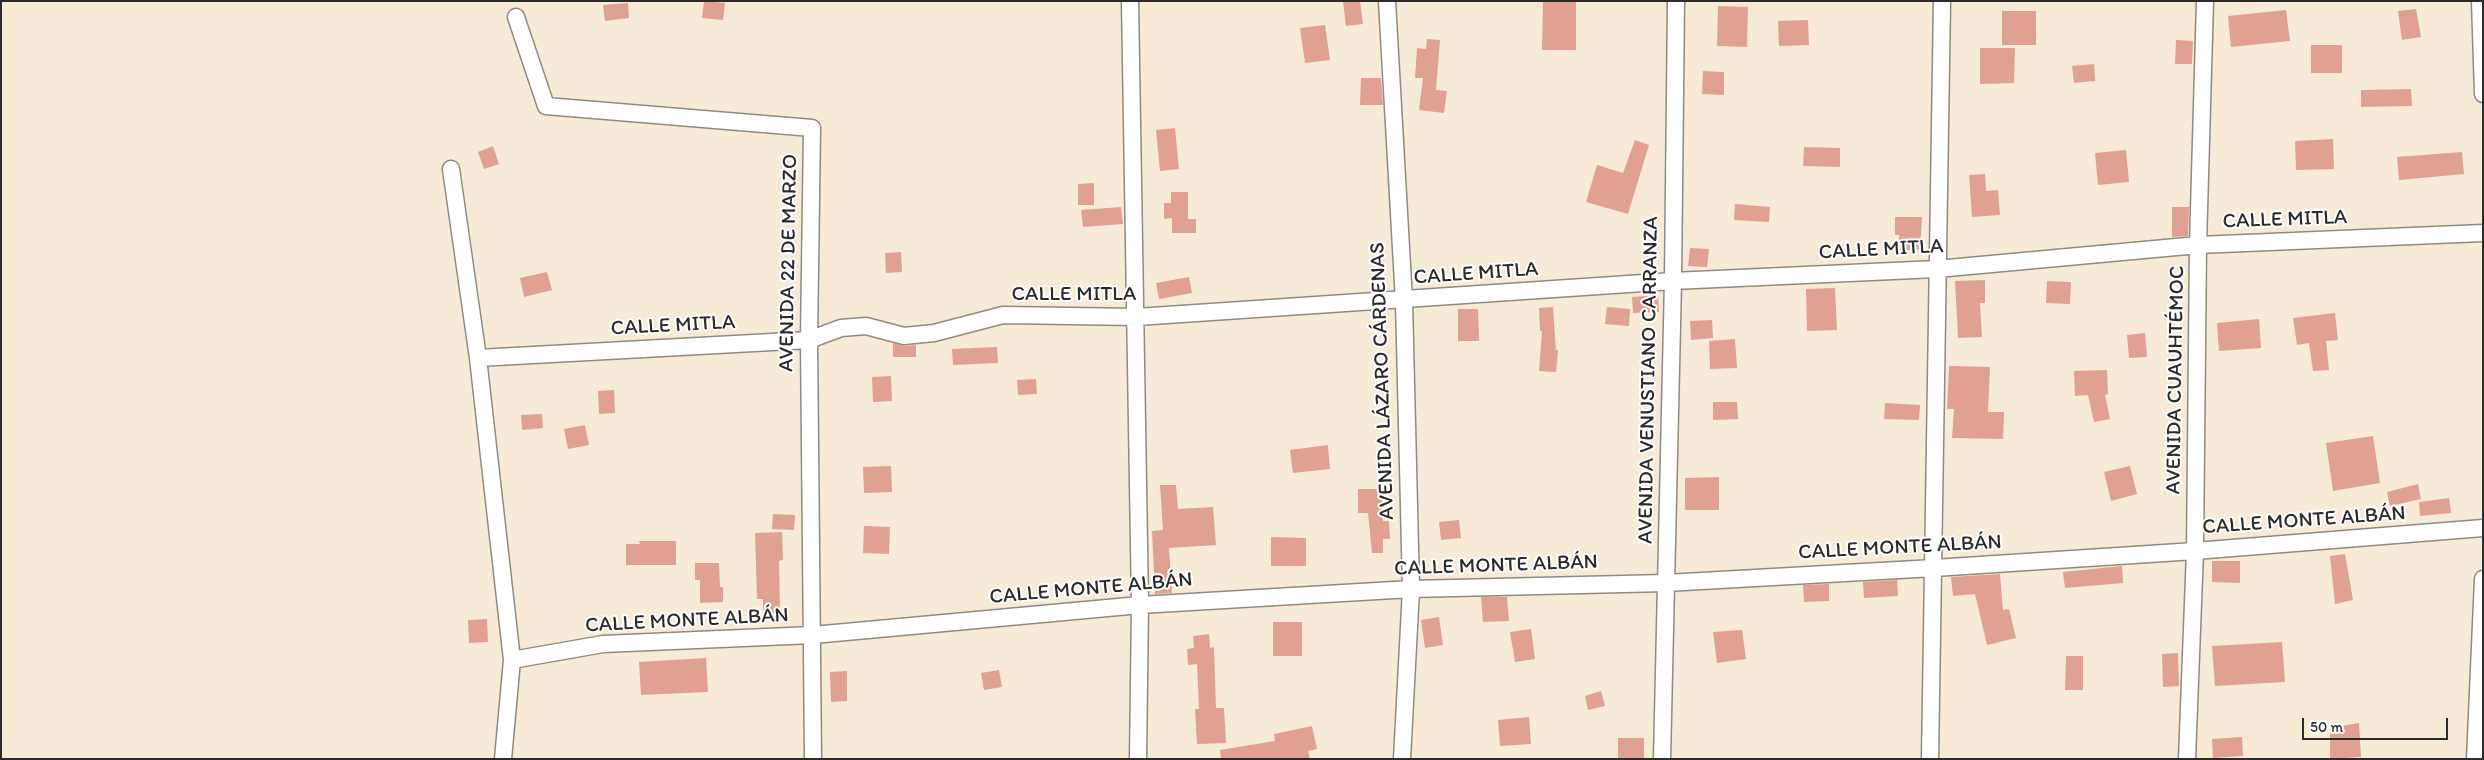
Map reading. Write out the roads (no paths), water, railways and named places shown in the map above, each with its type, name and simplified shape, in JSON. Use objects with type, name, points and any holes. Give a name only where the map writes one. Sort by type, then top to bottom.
[{"type":"street","points":[[1130,1],[1137,317],[1140,605],[1138,759]]},
{"type":"street","name":"AVENIDA LÁZARO CÁRDENAS","points":[[1387,1],[1404,301],[1410,589],[1402,759]]},
{"type":"street","name":"AVENIDA VENUSTIANO CARRANZA","points":[[1662,759],[1673,282],[1676,1]]},
{"type":"street","points":[[1930,759],[1942,1]]},
{"type":"street","name":"AVENIDA CUAUHTÉMOC","points":[[2187,759],[2195,551],[2198,245],[2205,1]]},
{"type":"street","points":[[2480,1],[2483,94]]},
{"type":"street","name":"AVENIDA 22 DE MARZO","points":[[516,18],[546,106],[812,128],[808,340],[813,759]]},
{"type":"street","points":[[451,169],[478,358],[512,660],[503,759]]},
{"type":"street","name":"CALLE MITLA","points":[[478,358],[808,340],[841,328],[866,326],[904,336],[934,333],[1004,315],[1137,317],[1673,282],[1937,269],[2198,245],[2483,233]]},
{"type":"street","name":"CALLE MONTE ALBÁN","points":[[512,660],[603,644],[813,635],[1140,605],[1410,589],[1666,583],[1934,568],[2195,551],[2483,528]]},
{"type":"street","points":[[2476,759],[2483,579]]}]
